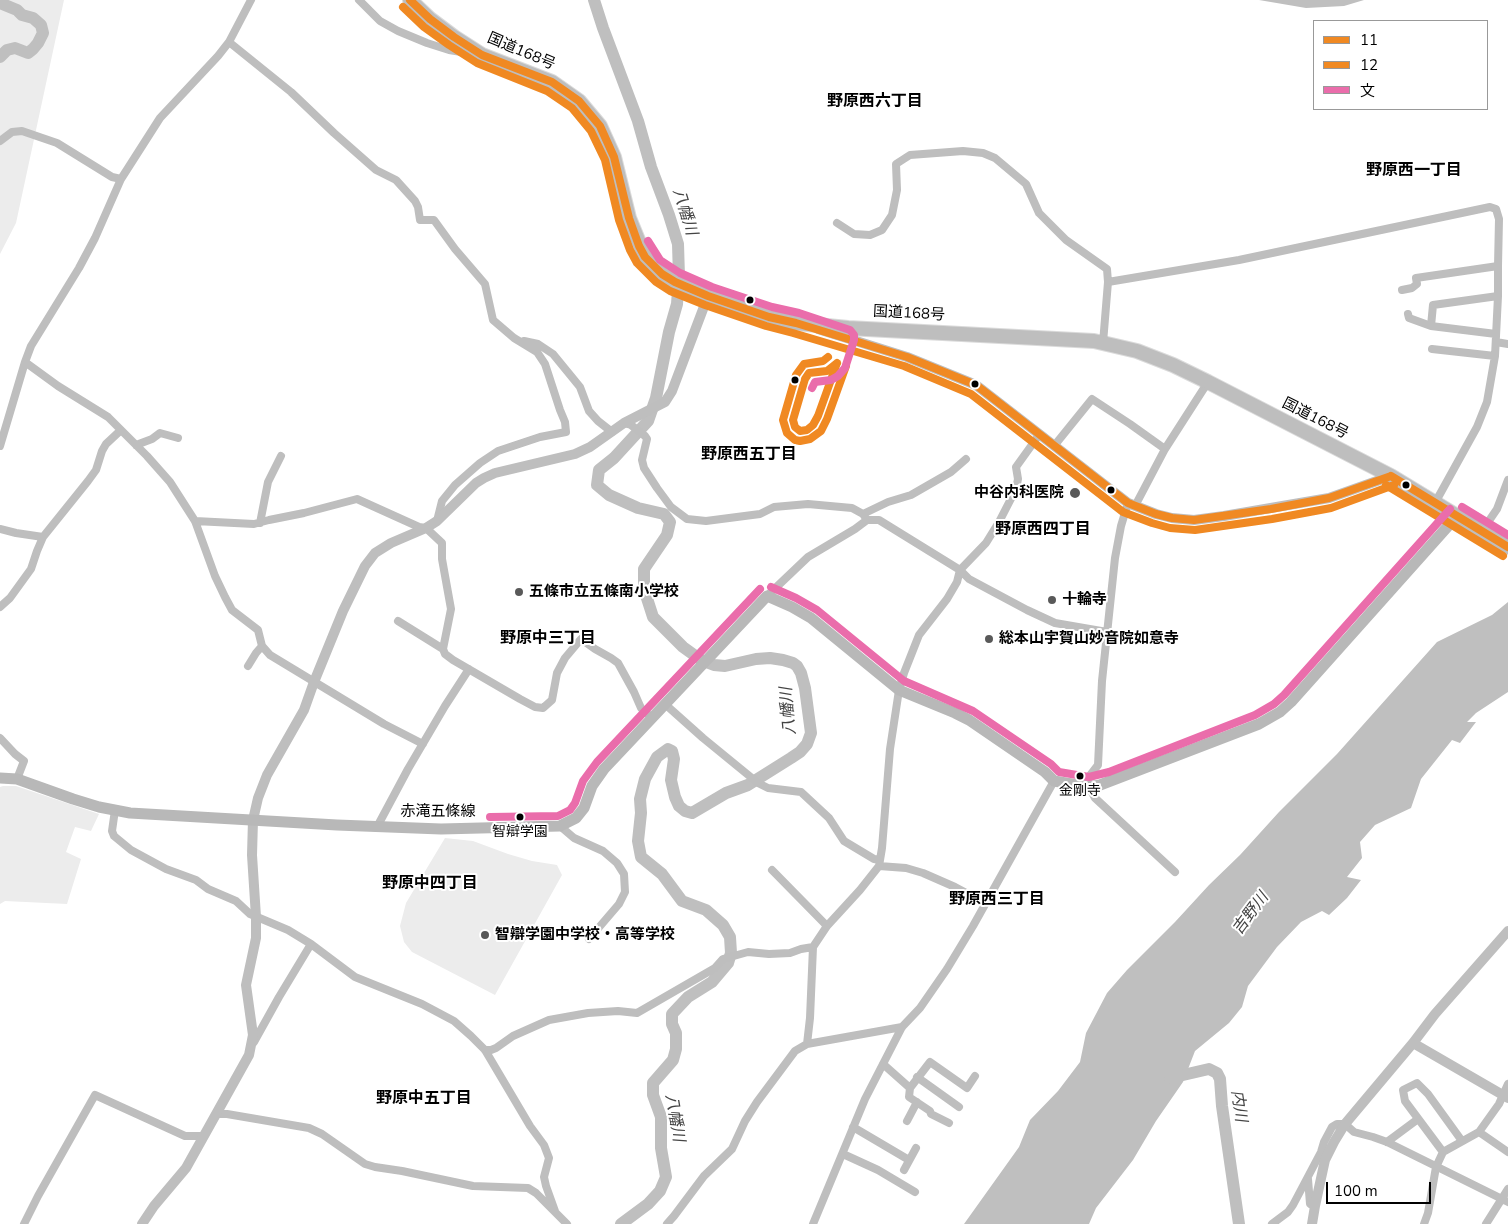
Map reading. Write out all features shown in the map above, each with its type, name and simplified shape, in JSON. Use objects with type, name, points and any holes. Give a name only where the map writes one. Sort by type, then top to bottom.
[{"type":"highway","name":"国道168号","points":[[410,0],[430,19],[482,55],[552,82],[579,101],[600,126],[614,157],[629,218],[645,257],[662,274],[680,284],[708,296],[769,317],[796,323],[848,328],[1059,338],[1103,342],[1137,351],[1173,365],[1208,382],[1391,476],[1508,547]]},
{"type":"main road","points":[[560,826],[576,818],[584,808],[597,778],[767,596],[811,618],[899,690],[963,716],[1046,772],[1054,781],[1089,787],[1112,781],[1259,724],[1280,712],[1457,516]]},
{"type":"main road","name":"赤滝五條線","points":[[0,778],[17,779],[73,799],[115,810],[145,814],[442,829],[560,826]]},
{"type":"street","points":[[0,446],[24,362],[31,346],[84,260],[121,179],[160,118],[229,42],[251,0]]},
{"type":"street","points":[[359,0],[380,21],[427,44],[449,50],[482,55]]},
{"type":"street","points":[[229,42],[291,92],[376,170],[396,180],[415,201],[420,220],[434,220],[455,249],[485,284],[493,320],[514,338],[537,352],[545,364],[565,422],[566,432],[540,437],[498,451],[480,463],[442,501],[437,521]]},
{"type":"street","points":[[0,141],[12,132],[22,131],[57,143],[112,177],[121,179]]},
{"type":"street","points":[[837,223],[854,234],[870,235],[882,230],[892,215],[897,190],[896,164],[910,155],[963,151],[983,153],[995,158],[1026,184],[1039,213],[1066,240],[1107,269],[1108,282],[1103,342]]},
{"type":"street","points":[[1108,282],[1239,260],[1490,207],[1496,209],[1499,219],[1496,342],[1487,402],[1477,427],[1435,503]]},
{"type":"street","points":[[1402,290],[1412,288],[1417,284],[1416,278],[1498,266]]},
{"type":"street","points":[[142,1224],[154,1206],[186,1168],[249,1056],[253,1035],[246,985],[256,938],[252,855],[253,820],[258,798],[267,775],[304,710],[343,611],[365,566],[375,553],[437,521],[476,483],[484,478],[575,454],[665,402],[672,391],[708,296]]},
{"type":"street","points":[[1431,326],[1433,305],[1498,296]]},
{"type":"street","points":[[1408,314],[1409,318],[1431,326],[1496,334]]},
{"type":"street","points":[[796,323],[907,357],[976,385],[1131,504],[1172,518],[1194,520],[1329,498],[1391,476]]},
{"type":"street","points":[[514,338],[538,344],[553,354],[580,387],[589,411],[598,422],[612,432]]},
{"type":"street","points":[[1496,342],[1508,344]]},
{"type":"street","points":[[1432,349],[1495,356]]},
{"type":"street","points":[[24,362],[108,417],[170,482],[184,500],[195,521],[215,576],[232,610],[258,630],[262,646],[270,656],[384,724],[423,744]]},
{"type":"street","points":[[1175,872],[1094,798],[1089,787],[1088,778],[1098,765],[1102,681],[1115,558],[1121,526],[1131,504],[1208,382]]},
{"type":"street","points":[[1054,446],[1092,399],[1166,449]]},
{"type":"street","points":[[631,423],[647,439],[642,460],[644,468],[671,507],[687,519],[706,521],[760,514],[774,507],[808,504],[852,508],[865,517],[879,520],[960,570],[969,579],[1027,610],[1054,623],[1107,632]]},
{"type":"street","points":[[0,607],[10,598],[30,569],[43,537],[96,470],[106,444],[120,430]]},
{"type":"street","points":[[136,445],[152,439],[160,433],[178,438]]},
{"type":"street","points":[[807,1044],[813,947],[827,926],[860,890],[879,863],[890,749],[899,690],[919,635],[947,599],[957,582],[960,570],[986,543],[999,522],[1016,489],[1018,479],[1016,467],[1039,435]]},
{"type":"street","points":[[260,523],[268,482],[282,456]]},
{"type":"street","points":[[767,596],[808,557],[856,529],[865,517],[888,502],[911,495],[951,472],[966,459]]},
{"type":"street","points":[[1484,532],[1497,509],[1508,480]]},
{"type":"street","points":[[195,521],[254,524],[304,514],[356,500],[419,527],[426,528],[442,543],[442,559],[450,610],[443,649]]},
{"type":"street","points":[[0,529],[43,537]]},
{"type":"street","points":[[398,621],[443,649],[445,654],[453,660],[527,703],[543,708],[552,700],[557,673],[565,658],[581,639],[594,649],[612,658],[618,664],[641,708],[652,718]]},
{"type":"street","points":[[248,666],[262,646]]},
{"type":"street","points":[[378,827],[391,799],[469,669]]},
{"type":"street","points":[[666,705],[758,783],[768,788],[801,792],[829,818],[844,841],[879,863],[923,873],[985,903]]},
{"type":"street","points":[[0,738],[24,761],[17,779]]},
{"type":"street","points":[[813,1224],[865,1099],[902,1027],[920,1008],[942,977],[973,926],[1054,781]]},
{"type":"street","points":[[115,810],[112,831],[114,836],[131,850],[166,869],[196,880],[208,889],[236,901],[250,914],[288,930],[311,944],[354,977],[422,1004],[454,1021],[485,1050],[530,1126],[544,1145],[549,1158],[544,1177],[555,1211]]},
{"type":"street","points":[[560,826],[574,838],[603,851],[617,863],[624,874],[625,892],[619,904],[589,939]]},
{"type":"street","points":[[772,870],[827,926]]},
{"type":"street","points":[[1312,1224],[1314,1206],[1326,1160],[1344,1124],[1414,1043],[1435,1014],[1508,931]]},
{"type":"street","points":[[251,1048],[311,944]]},
{"type":"street","points":[[485,1050],[496,1048],[513,1036],[549,1020],[588,1013],[637,1013],[715,968],[723,959],[748,952],[790,953],[813,947]]},
{"type":"street","points":[[667,1224],[704,1176],[732,1149],[745,1121],[757,1102],[795,1051],[807,1044],[902,1027]]},
{"type":"street","points":[[1414,1043],[1506,1097]]},
{"type":"street","points":[[948,1123],[931,1114],[930,1111],[909,1097],[910,1088],[930,1062],[967,1088],[975,1076]]},
{"type":"street","points":[[882,1064],[910,1088]]},
{"type":"street","points":[[918,1077],[959,1107]]},
{"type":"street","points":[[1443,1152],[1405,1101],[1403,1090],[1417,1083],[1428,1094],[1462,1141]]},
{"type":"street","points":[[1424,1224],[1428,1213],[1436,1167],[1443,1152],[1479,1132],[1506,1097],[1508,1084]]},
{"type":"street","points":[[24,1224],[95,1095],[185,1136],[204,1136]]},
{"type":"street","points":[[906,1121],[917,1102]]},
{"type":"street","points":[[216,1114],[227,1114],[309,1128],[322,1134],[365,1164],[375,1167],[473,1186],[528,1188],[536,1193],[567,1224]]},
{"type":"street","points":[[1387,1142],[1418,1119]]},
{"type":"street","points":[[1272,1224],[1288,1212],[1308,1178],[1332,1127],[1337,1124],[1344,1124],[1354,1132],[1387,1142],[1504,1201]]},
{"type":"street","points":[[853,1127],[910,1160]]},
{"type":"street","points":[[1479,1132],[1508,1152]]},
{"type":"street","points":[[904,1170],[916,1148]]},
{"type":"street","points":[[843,1154],[878,1170],[915,1192]]},
{"type":"street","points":[[1308,1178],[1310,1204],[1314,1206]]},
{"type":"street","points":[[1486,1224],[1504,1201],[1508,1189]]},
{"type":"shaded area","points":[[0,0],[64,0],[16,223],[0,254]]},
{"type":"shaded area","points":[[16,786],[99,814],[91,831],[75,827],[66,852],[81,859],[67,904],[5,901],[0,904],[0,787]]},
{"type":"shaded area","points":[[445,838],[473,841],[532,861],[557,865],[562,875],[495,995],[412,952],[404,942],[400,926],[406,903]]},
{"type":"water","points":[[1259,0],[1364,0],[1344,6],[1306,8]]},
{"type":"water","name":"吉野川","points":[[1508,602],[1508,692],[1476,713],[1467,722],[1476,722],[1460,743],[1452,740],[1421,779],[1411,808],[1375,825],[1360,842],[1362,858],[1347,877],[1361,880],[1347,898],[1329,915],[1322,911],[1301,922],[1277,947],[1248,986],[1242,1007],[1229,1023],[1195,1051],[1183,1082],[1156,1121],[1133,1160],[1096,1208],[1089,1224],[964,1224],[1019,1147],[1030,1120],[1058,1091],[1080,1062],[1086,1033],[1107,993],[1127,970],[1337,754],[1437,642],[1492,615]]},
{"type":"waterway","name":"八幡川","points":[[594,0],[638,121],[651,167],[678,244],[679,277],[677,304],[669,332],[656,398],[648,421],[614,458],[599,470],[597,485],[609,495],[638,508],[664,514],[670,522],[667,535],[644,569],[644,589],[653,617],[683,647],[701,660],[714,665],[725,666],[770,658],[793,663],[801,673],[805,688],[811,733],[807,744],[800,752],[748,785],[726,793],[692,813],[685,811],[679,806],[675,797],[671,780],[674,759],[672,751],[668,749],[657,757],[645,779],[640,799],[641,813],[638,841],[641,857],[662,874],[682,901],[706,910],[723,925],[730,937],[731,953],[728,963],[712,982],[688,997],[672,1014],[672,1024],[676,1033],[676,1049],[673,1060],[653,1083],[653,1095],[661,1117],[661,1148],[666,1177],[660,1191],[648,1204],[621,1224]]},
{"type":"waterway","points":[[0,3],[17,10],[22,15],[33,18],[41,25],[43,33],[38,43],[28,53],[15,48],[7,50],[0,57]]},
{"type":"waterway","name":"内川","points":[[1170,1078],[1209,1069],[1217,1073],[1220,1079],[1222,1106],[1239,1224]]},
{"type":"transit line","name":"11","points":[[410,0],[430,19],[482,55],[552,82],[579,101],[600,126],[614,157],[629,218],[639,246],[645,257],[662,274],[675,282],[708,296],[769,317],[796,323],[907,357],[976,385],[1128,503],[1156,514],[1194,520],[1271,509],[1329,498],[1391,476]]},
{"type":"transit line","name":"12","points":[[403,7],[424,27],[477,63],[547,91],[572,108],[591,131],[605,160],[619,220],[630,250],[637,263],[656,282],[670,291],[705,305],[766,326],[904,366],[971,394],[1123,512],[1170,528],[1195,530],[1331,508],[1394,485]]},
{"type":"transit line","name":"文","points":[[648,241],[660,260],[680,273],[712,287],[850,330],[854,335],[854,340],[845,368],[838,376],[831,380],[815,382],[812,388]]},
{"type":"transit line","name":"12","points":[[828,357],[823,361],[804,364],[796,375],[783,420],[787,433],[795,440],[810,439],[821,431],[846,366]]},
{"type":"transit line","name":"11","points":[[837,363],[818,416],[813,425],[807,430],[800,431],[795,427],[793,420],[805,379],[809,373],[827,371],[837,363]]},
{"type":"transit line","name":"11","points":[[1391,476],[1508,547]]},
{"type":"transit line","name":"12","points":[[1386,485],[1503,556]]},
{"type":"transit line","name":"文","points":[[1462,507],[1508,535]]},
{"type":"transit line","name":"文","points":[[771,587],[817,610],[904,681],[973,711],[1051,764],[1059,772],[1089,777],[1109,772],[1255,715],[1274,704],[1450,509]]},
{"type":"transit line","name":"文","points":[[490,817],[558,816],[570,810],[575,803],[583,781],[597,762],[760,589]]},
{"type":"place","name":"中谷内科医院","points":[[1075,493]]},
{"type":"place","name":"五條市立五條南小学校","points":[[519,592]]},
{"type":"place","name":"十輪寺","points":[[1052,600]]},
{"type":"place","name":"総本山宇賀山妙音院如意寺","points":[[989,639]]},
{"type":"place","name":"金剛寺","points":[[1080,776]]},
{"type":"place","name":"智辯学園","points":[[520,817]]},
{"type":"place","name":"智辯学園中学校・高等学校","points":[[485,935]]},
{"type":"district","name":"野原西六丁目","points":[[875,102]]},
{"type":"district","name":"野原西一丁目","points":[[1414,171]]},
{"type":"district","name":"野原西五丁目","points":[[749,455]]},
{"type":"district","name":"野原西四丁目","points":[[1043,530]]},
{"type":"district","name":"野原中三丁目","points":[[548,639]]},
{"type":"district","name":"野原中四丁目","points":[[430,884]]},
{"type":"district","name":"野原西三丁目","points":[[997,900]]},
{"type":"district","name":"野原中五丁目","points":[[424,1099]]}]
